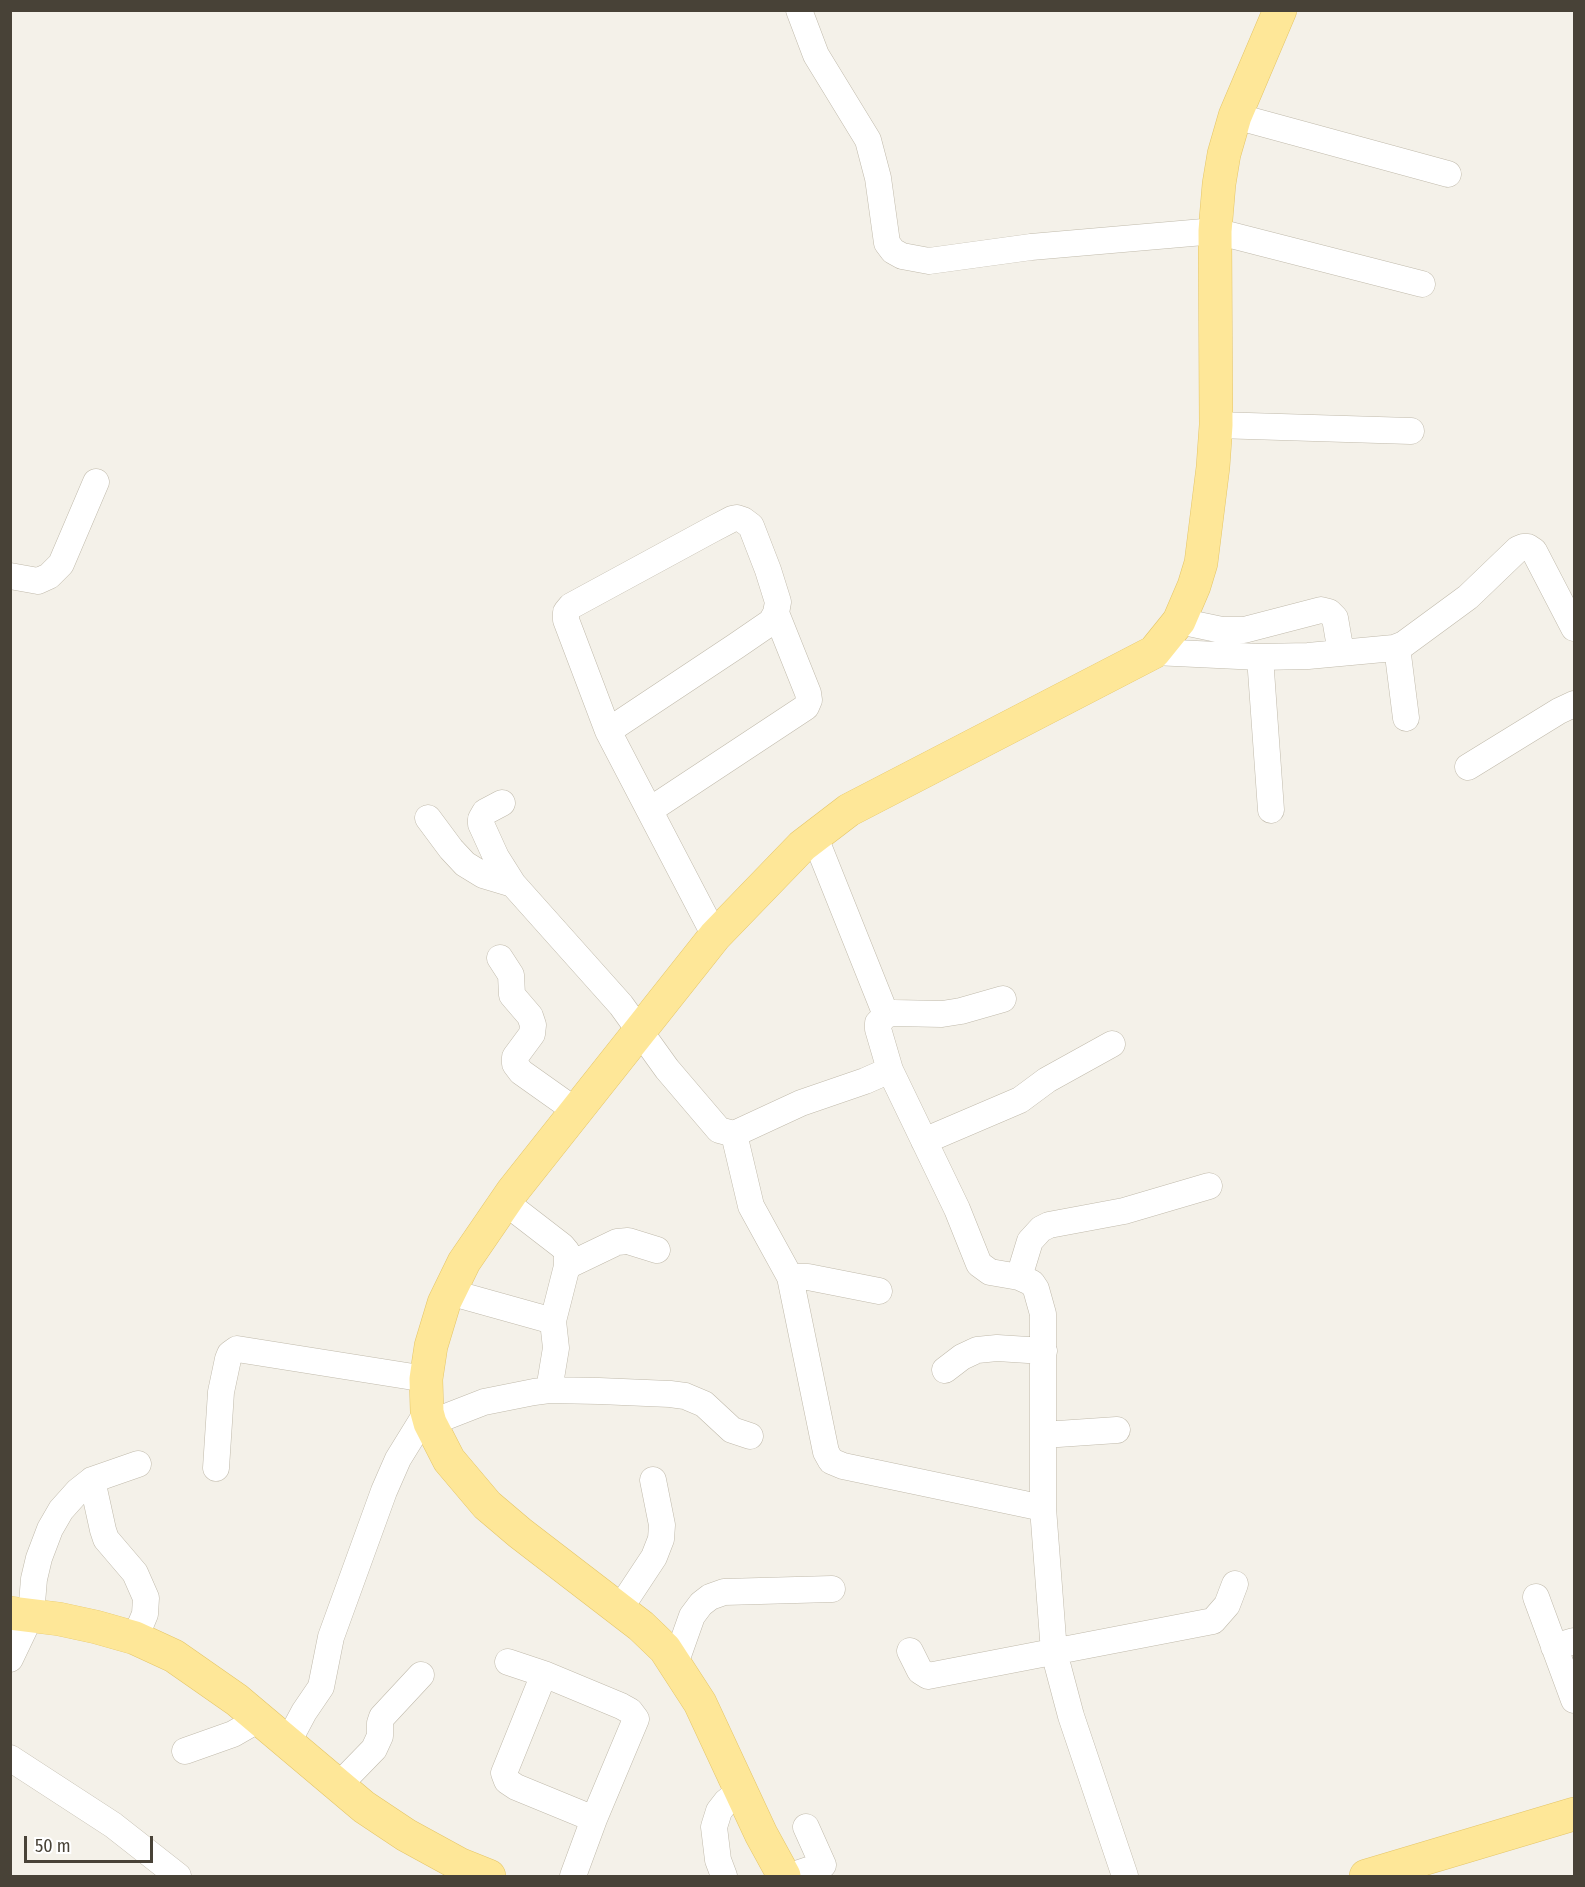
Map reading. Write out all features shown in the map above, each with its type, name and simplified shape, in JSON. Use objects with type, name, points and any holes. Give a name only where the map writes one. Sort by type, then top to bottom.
[{"type":"main road","points":[[784,1876],[700,1703],[675,1664],[652,1636],[487,1505],[449,1460],[428,1418],[426,1379],[431,1346],[448,1292],[464,1262],[505,1202],[715,936],[814,835],[849,810],[1154,652],[1179,621],[1194,586],[1207,528],[1216,425],[1215,231],[1219,183],[1224,154],[1235,116],[1280,10]]},
{"type":"main road","points":[[21,1614],[68,1621],[135,1638],[174,1656],[237,1700],[364,1807],[466,1872]]},
{"type":"main road","points":[[1375,1875],[1575,1814]]},
{"type":"street","points":[[800,10],[816,55],[868,140],[878,178],[887,243],[893,251],[902,256],[929,261],[1031,247],[1215,231],[1422,284]]},
{"type":"street","points":[[1235,116],[1448,174]]},
{"type":"street","points":[[1216,425],[1411,431]]},
{"type":"street","points":[[10,576],[38,581],[49,576],[61,564],[96,482]]},
{"type":"street","points":[[608,731],[771,622],[778,602],[751,526],[737,518],[657,558],[571,606],[566,612],[566,620],[608,731],[715,936]]},
{"type":"street","points":[[1154,652],[1260,657],[1341,653],[1397,647],[1468,597],[1518,549],[1523,547],[1534,551],[1575,628]]},
{"type":"street","points":[[1179,621],[1222,630],[1244,630],[1314,612],[1329,612],[1335,618],[1341,653]]},
{"type":"street","points":[[650,810],[806,706],[809,700],[808,693],[776,613]]},
{"type":"street","points":[[1397,647],[1406,718]]},
{"type":"street","points":[[1260,657],[1271,810]]},
{"type":"street","points":[[1468,767],[1559,711],[1575,704]]},
{"type":"street","points":[[502,803],[485,812],[482,815],[481,824],[496,857],[513,884],[621,1005],[680,1085],[719,1130],[734,1134],[801,1103],[865,1082],[890,1070]]},
{"type":"street","points":[[428,818],[465,864],[483,875],[513,884]]},
{"type":"street","points":[[814,835],[886,1015]]},
{"type":"street","points":[[500,958],[511,975],[513,995],[530,1016],[532,1025],[531,1034],[515,1057],[515,1064],[521,1072],[576,1111]]},
{"type":"street","points":[[1003,999],[951,1012],[894,1013],[886,1015],[878,1023],[878,1029],[890,1070],[957,1209],[979,1264],[990,1272],[1019,1277],[1032,1283],[1041,1303],[1044,1351],[1043,1508],[1054,1652],[1071,1716],[1125,1876]]},
{"type":"street","points":[[924,1141],[1020,1100],[1047,1080],[1112,1044]]},
{"type":"street","points":[[734,1134],[751,1206],[790,1277],[826,1452],[831,1461],[843,1466],[1043,1508]]},
{"type":"street","points":[[1019,1277],[1030,1241],[1041,1229],[1049,1225],[1124,1211],[1209,1186]]},
{"type":"street","points":[[505,1202],[567,1252],[567,1266],[553,1321],[556,1348],[549,1389]]},
{"type":"street","points":[[567,1266],[617,1242],[628,1241],[657,1250]]},
{"type":"street","points":[[790,1277],[820,1279],[879,1291]]},
{"type":"street","points":[[448,1292],[553,1321]]},
{"type":"street","points":[[945,1370],[962,1357],[977,1350],[996,1348],[1044,1351]]},
{"type":"street","points":[[216,1468],[221,1392],[228,1359],[230,1354],[237,1349],[426,1379]]},
{"type":"street","points":[[288,1742],[321,1687],[331,1637],[384,1491],[398,1459],[428,1418],[484,1402],[549,1389],[670,1394],[685,1396],[704,1404],[732,1430],[750,1436]]},
{"type":"street","points":[[1043,1436],[1117,1430]]},
{"type":"street","points":[[10,1659],[21,1614],[50,1529],[61,1510],[78,1491],[93,1480],[138,1464]]},
{"type":"street","points":[[93,1480],[106,1539],[135,1573],[146,1598],[145,1614],[135,1638]]},
{"type":"street","points":[[619,1610],[654,1557],[661,1539],[662,1525],[653,1480]]},
{"type":"street","points":[[910,1651],[920,1671],[928,1676],[1213,1621],[1227,1605],[1235,1584]]},
{"type":"street","points":[[675,1664],[692,1616],[700,1604],[710,1597],[724,1592],[832,1589]]},
{"type":"street","points":[[1536,1597],[1564,1644],[1575,1700]]},
{"type":"street","points":[[508,1662],[544,1674],[621,1706],[630,1711],[636,1719],[573,1876]]},
{"type":"street","points":[[544,1674],[504,1773],[507,1781],[516,1787],[594,1819]]},
{"type":"street","points":[[339,1785],[374,1749],[380,1736],[382,1717],[421,1675]]},
{"type":"street","points":[[185,1751],[233,1734],[259,1719]]},
{"type":"street","points":[[10,1758],[113,1826],[178,1876]]},
{"type":"street","points":[[724,1876],[718,1860],[714,1827],[719,1811],[741,1790]]},
{"type":"street","points":[[790,1876],[825,1870],[806,1827]]}]
